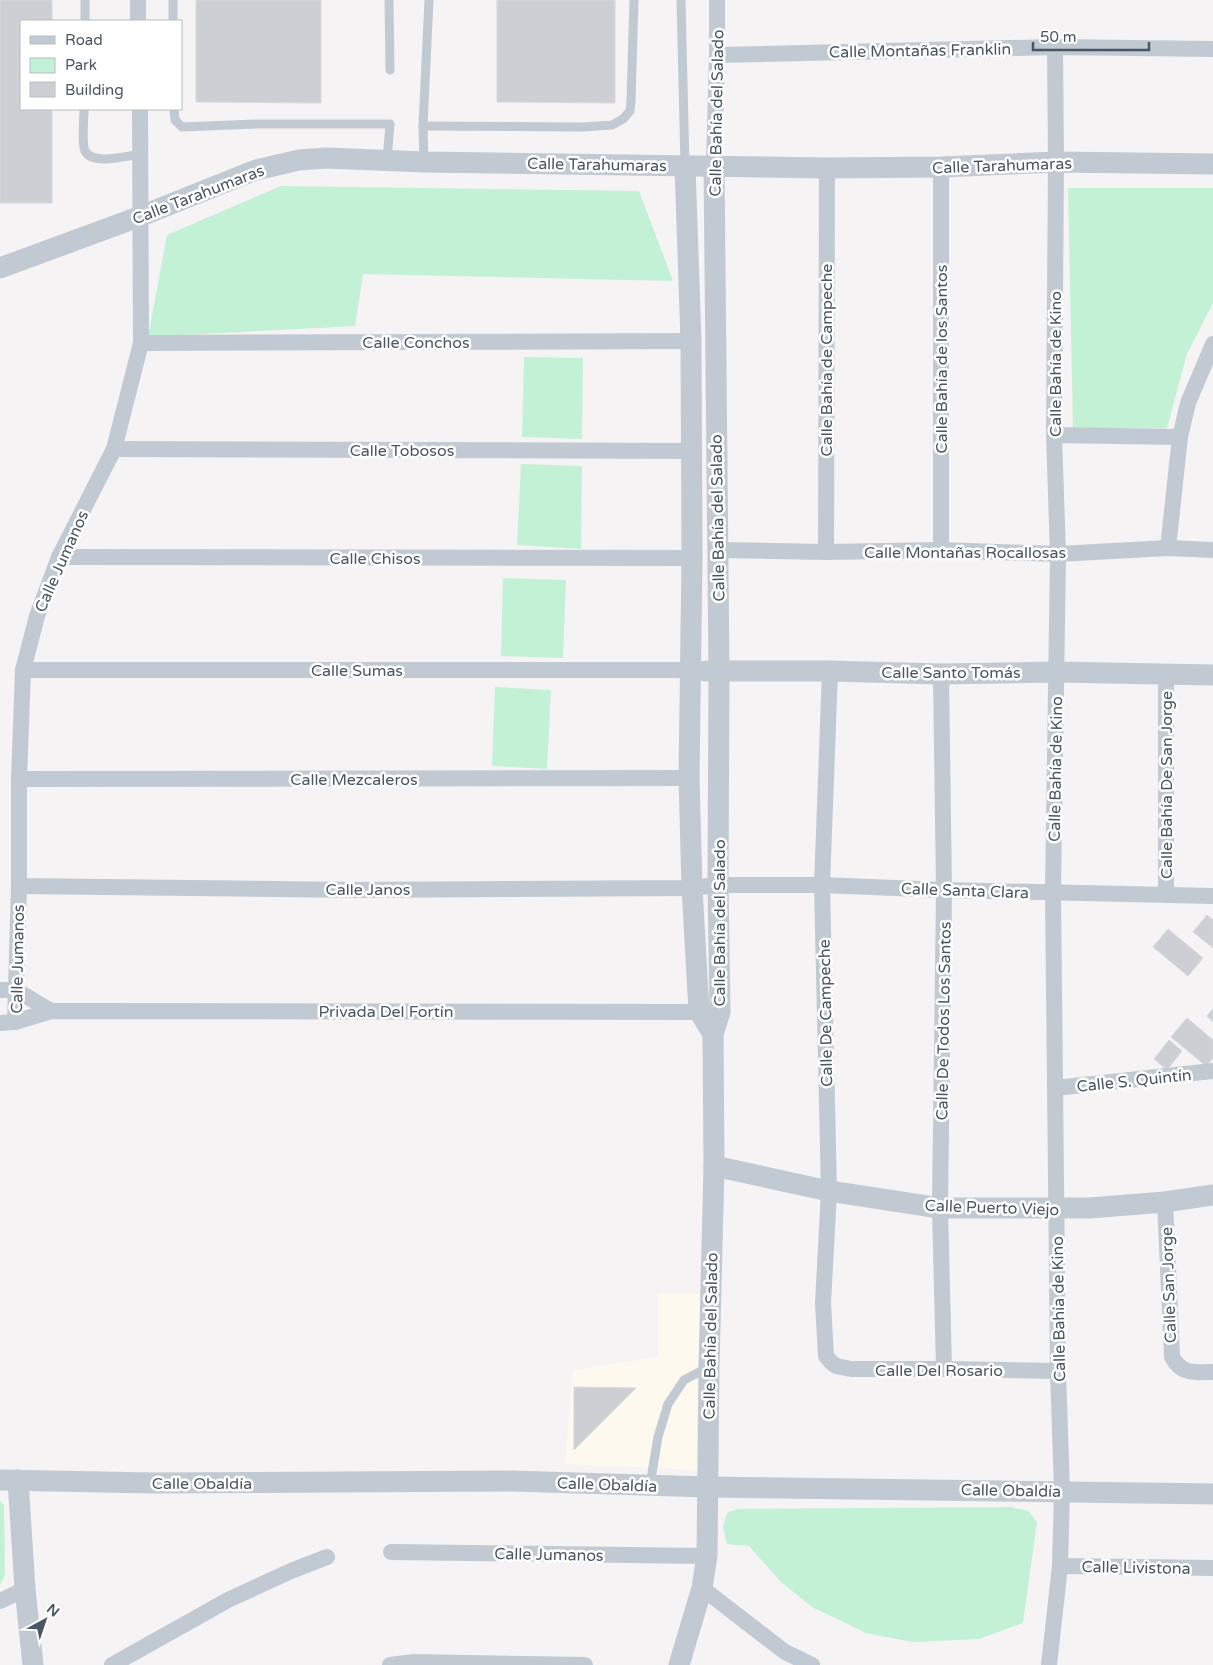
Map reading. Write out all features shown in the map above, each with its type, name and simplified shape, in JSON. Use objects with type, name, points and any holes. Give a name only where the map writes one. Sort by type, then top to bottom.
[{"type":"street","points":[[138,0],[138,20]]},
{"type":"street","name":"Calle Bahía del Salado","points":[[679,1665],[702,1588],[707,1556],[714,1166],[713,1034],[720,1012],[714,165],[717,0]]},
{"type":"street","name":"Calle Montañas Franklin","points":[[717,55],[1055,47],[1213,49]]},
{"type":"street","name":"Calle Bahía de Kino","points":[[1049,1665],[1060,1566],[1062,1491],[1058,1371],[1053,892],[1058,554],[1054,435],[1055,47]]},
{"type":"street","name":"Calle Jumanos","points":[[8,1022],[8,990],[19,886],[19,779],[23,670],[37,616],[59,558],[114,449],[141,343],[140,110]]},
{"type":"street","name":"Calle Tarahumaras","points":[[0,268],[141,216],[256,170],[299,160],[326,158],[424,162],[827,168],[942,167],[1056,162],[1213,164]]},
{"type":"street","name":"Calle Bahía del Salado","points":[[685,166],[691,341],[692,558],[689,778],[692,888],[699,1011],[713,1034]]},
{"type":"street","name":"Calle Bahía de los Santos","points":[[941,550],[942,167]]},
{"type":"street","name":"Calle Bahía de Campeche","points":[[826,552],[827,168]]},
{"type":"street","name":"Calle Conchos","points":[[141,343],[691,341]]},
{"type":"street","points":[[1168,548],[1180,438],[1188,403],[1213,344]]},
{"type":"street","points":[[1054,435],[1180,438]]},
{"type":"street","name":"Calle Tobosos","points":[[114,449],[691,451]]},
{"type":"street","name":"Calle Montañas Rocallosas","points":[[717,550],[826,552],[941,550],[1058,554],[1168,548],[1213,550]]},
{"type":"street","name":"Calle Chisos","points":[[59,558],[692,558]]},
{"type":"street","name":"Calle Sumas","points":[[23,670],[690,670]]},
{"type":"street","name":"Calle Santo Tomás","points":[[690,670],[830,670],[941,674],[1056,672],[1213,675]]},
{"type":"street","name":"Calle De Campeche","points":[[826,1356],[823,1303],[829,1191],[822,885],[830,670]]},
{"type":"street","name":"Calle De Todos Los Santos","points":[[941,674],[944,890],[940,1208],[944,1369]]},
{"type":"street","name":"Calle Bahía De San Jorge","points":[[1166,675],[1166,895]]},
{"type":"street","name":"Calle Mezcaleros","points":[[19,779],[689,778]]},
{"type":"street","name":"Calle Santa Clara","points":[[718,885],[822,885],[944,890],[1213,896]]},
{"type":"street","name":"Calle Janos","points":[[19,886],[355,890],[692,888],[718,885]]},
{"type":"street","points":[[8,990],[51,1011]]},
{"type":"street","name":"Privada Del Fortín","points":[[8,1022],[51,1011],[720,1012]]},
{"type":"street","name":"Calle S. Quintín","points":[[1055,1088],[1213,1071]]},
{"type":"street","name":"Calle Puerto Viejo","points":[[714,1166],[829,1191],[940,1208],[1057,1210],[1126,1206],[1213,1195]]},
{"type":"street","name":"Calle San Jorge","points":[[1165,1202],[1170,1348],[1172,1357],[1177,1366],[1187,1371],[1213,1372]]},
{"type":"street","name":"Calle Del Rosario","points":[[826,1356],[831,1362],[842,1368],[1058,1371]]},
{"type":"street","points":[[9,1480],[25,1589],[33,1665]]},
{"type":"street","name":"Calle Obaldía","points":[[9,1480],[154,1483],[512,1481],[708,1487],[1213,1494]]},
{"type":"street","name":"Calle Jumanos","points":[[391,1552],[707,1556]]},
{"type":"street","points":[[112,1665],[228,1600],[291,1571],[327,1557]]},
{"type":"street","name":"Calle Livistona","points":[[1060,1566],[1213,1568]]},
{"type":"street","points":[[702,1588],[785,1652],[812,1665]]},
{"type":"street","points":[[0,1601],[25,1589]]},
{"type":"street","points":[[390,1665],[414,1662],[584,1665]]},
{"type":"lane","points":[[84,0],[84,20]]},
{"type":"lane","points":[[173,0],[173,20]]},
{"type":"lane","points":[[389,0],[390,70]]},
{"type":"lane","points":[[424,162],[423,126],[429,0]]},
{"type":"lane","points":[[423,126],[583,127],[612,125],[623,119],[630,111],[634,0]]},
{"type":"lane","points":[[681,0],[685,166]]},
{"type":"lane","points":[[84,110],[84,149],[88,155],[101,159],[141,154]]},
{"type":"lane","points":[[174,110],[175,120],[182,127],[257,124],[390,124],[387,160]]},
{"type":"lane","points":[[650,1485],[658,1437],[668,1404],[684,1380],[709,1367]]},
{"type":"shaded area","points":[[658,1294],[702,1294],[699,1470],[565,1464],[573,1370],[658,1357]]},
{"type":"green space","points":[[281,186],[639,191],[673,281],[363,274],[355,326],[148,337],[167,235]]},
{"type":"green space","points":[[1068,188],[1213,188],[1213,303],[1187,354],[1167,428],[1073,429]]},
{"type":"green space","points":[[524,357],[583,358],[582,439],[522,437]]},
{"type":"green space","points":[[521,464],[582,466],[581,549],[517,545]]},
{"type":"green space","points":[[503,578],[566,580],[563,658],[501,656]]},
{"type":"green space","points":[[495,687],[551,690],[547,769],[492,766]]},
{"type":"green space","points":[[0,1501],[4,1505],[5,1575],[0,1585]]},
{"type":"green space","points":[[1011,1507],[1028,1511],[1037,1522],[1023,1623],[979,1639],[913,1642],[866,1633],[812,1607],[781,1582],[749,1546],[727,1544],[723,1527],[727,1513],[737,1509]]},
{"type":"building","points":[[0,0],[52,0],[52,20],[20,20],[20,110],[52,110],[52,203],[0,203]]},
{"type":"building","points":[[196,0],[321,0],[321,103],[196,102]]},
{"type":"building","points":[[497,0],[615,0],[615,103],[497,102]]},
{"type":"building","points":[[1207,915],[1213,920],[1213,948],[1193,932]]},
{"type":"building","points":[[1168,929],[1203,958],[1188,976],[1153,947]]},
{"type":"building","points":[[1213,1009],[1213,1022],[1207,1016]]},
{"type":"building","points":[[1187,1018],[1213,1040],[1213,1058],[1206,1066],[1171,1037]]},
{"type":"building","points":[[1169,1040],[1182,1051],[1167,1070],[1154,1059]]},
{"type":"building","points":[[574,1387],[636,1388],[574,1450]]}]
